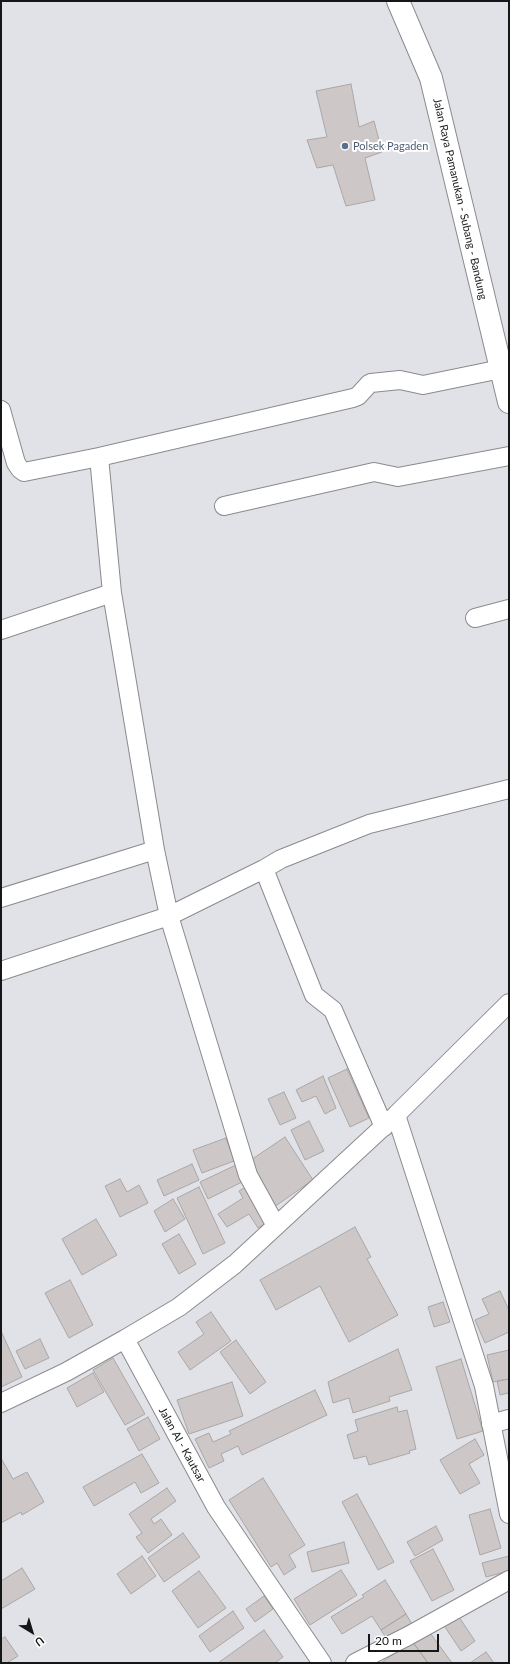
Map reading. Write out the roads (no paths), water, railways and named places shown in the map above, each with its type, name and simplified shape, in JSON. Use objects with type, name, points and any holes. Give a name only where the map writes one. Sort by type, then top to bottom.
[{"type":"main road","name":"Jalan Raya Pamanukan - Subang - Bandung","points":[[398,1],[431,78],[509,402]]},
{"type":"street","points":[[1,410],[16,463],[24,472],[99,457],[353,398],[358,396],[368,384],[371,383],[400,380],[411,384],[423,385],[501,369]]},
{"type":"street","points":[[224,506],[374,472],[398,477],[509,456]]},
{"type":"street","points":[[99,457],[112,593],[155,850],[169,916],[248,1175],[276,1226]]},
{"type":"street","points":[[1,630],[112,593]]},
{"type":"street","points":[[475,618],[509,609]]},
{"type":"street","points":[[1,971],[169,916],[264,869],[281,859],[369,824],[509,789]]},
{"type":"street","points":[[1,898],[155,850]]},
{"type":"street","points":[[264,869],[314,995],[334,1010],[390,1121],[484,1386],[509,1514]]},
{"type":"street","points":[[1,1403],[66,1372],[125,1339],[178,1307],[235,1264],[390,1121],[509,1003]]},
{"type":"street","name":"Jalan Al - Kautsar","points":[[125,1339],[216,1507],[322,1663]]},
{"type":"street","points":[[491,1424],[509,1418]]},
{"type":"street","points":[[355,1663],[408,1636],[509,1580]]},
{"type":"place","name":"Polsek Pagaden","points":[[345,146]]}]
